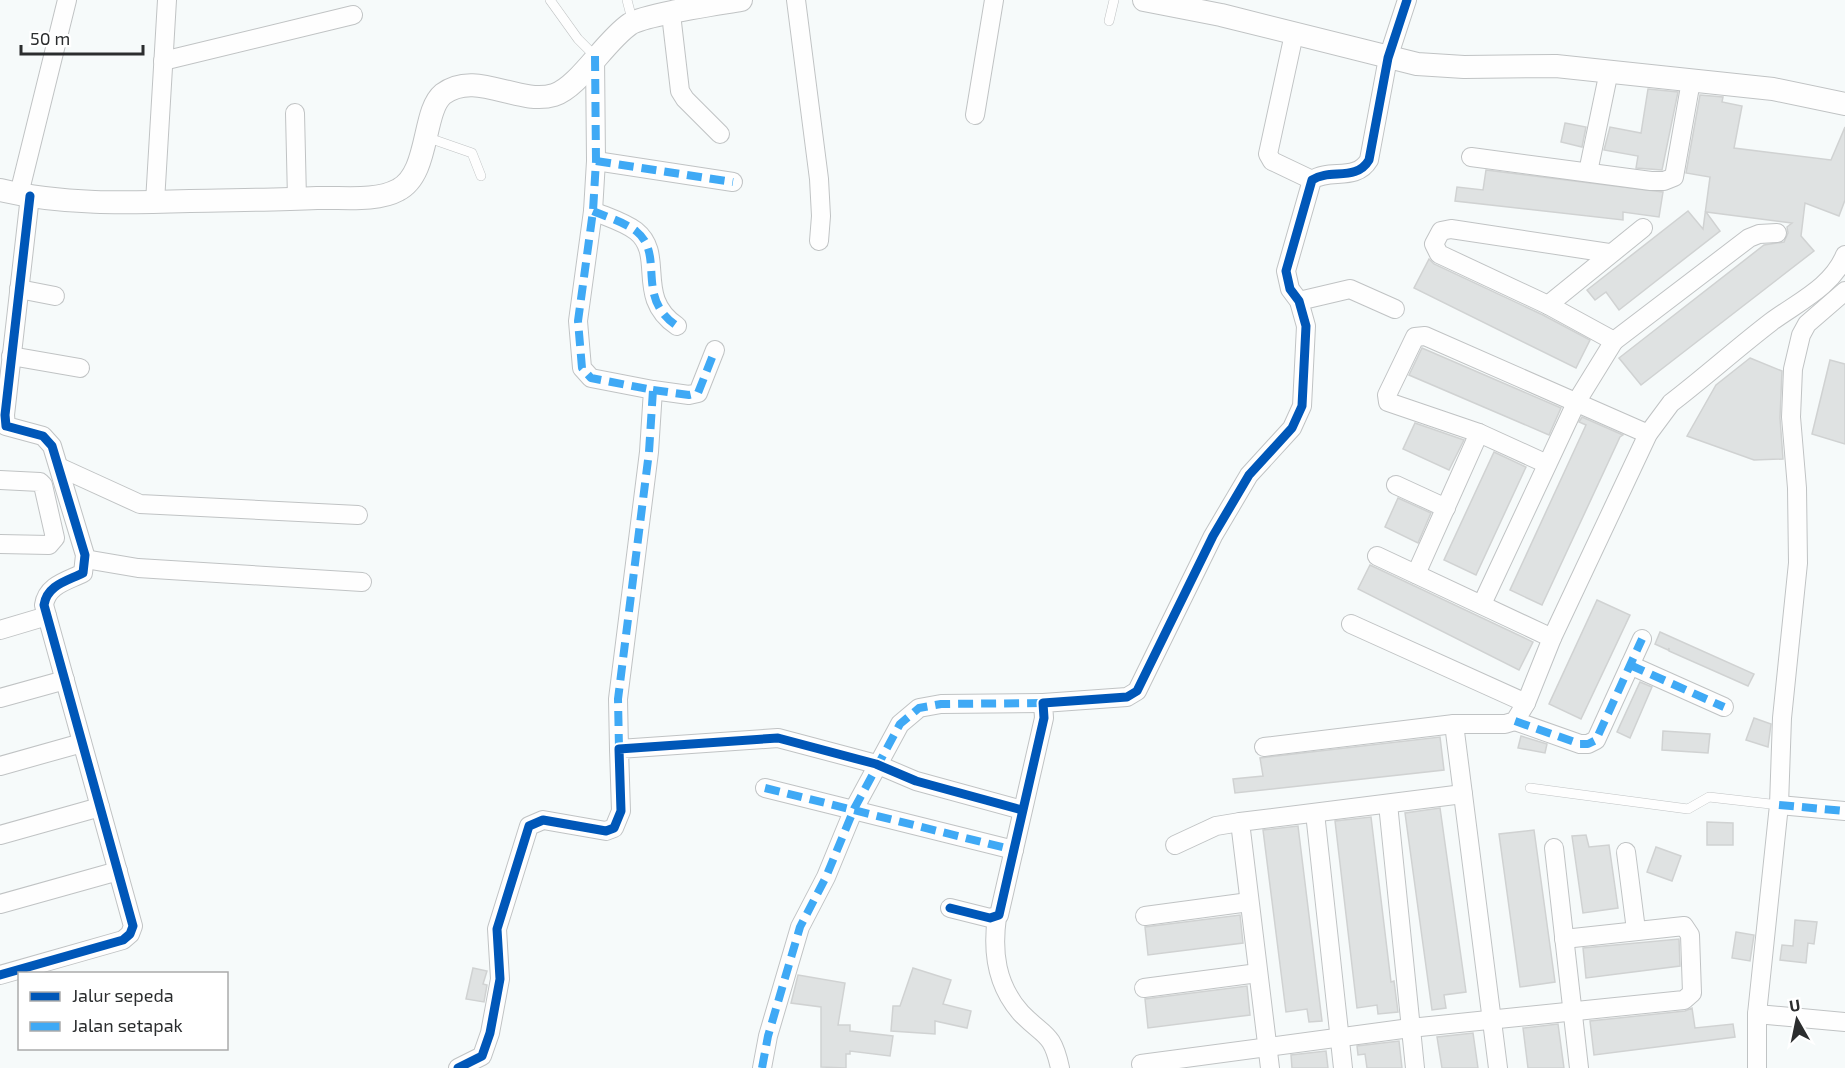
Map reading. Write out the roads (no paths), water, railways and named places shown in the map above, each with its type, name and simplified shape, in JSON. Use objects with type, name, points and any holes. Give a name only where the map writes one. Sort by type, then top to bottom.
[{"type":"street","points":[[0,975],[123,940],[130,934],[133,926],[44,605],[46,595],[53,588],[83,573],[86,559],[52,446],[43,436],[6,426],[4,415],[19,289],[16,193],[67,0]]},
{"type":"street","points":[[155,202],[167,0]]},
{"type":"street","points":[[796,0],[821,194],[819,241]]},
{"type":"street","points":[[975,115],[994,0]]},
{"type":"street","points":[[1144,0],[1388,58],[1439,66],[1556,66],[1773,89],[1845,104]]},
{"type":"street","points":[[762,1068],[768,1036],[800,927],[831,868],[854,809],[876,764],[900,724],[919,708],[941,704],[1043,703],[1127,697],[1137,692],[1219,526],[1249,475],[1286,435],[1298,417],[1302,406],[1307,338],[1299,301],[1290,288],[1286,271],[1312,180],[1323,175],[1353,173],[1368,162],[1388,58],[1407,0]]},
{"type":"street","points":[[16,193],[108,203],[384,195],[398,190],[415,173],[438,101],[454,88],[476,85],[525,96],[547,96],[565,89],[595,56],[633,22],[731,1]]},
{"type":"street","points":[[671,14],[680,91],[720,134]]},
{"type":"street","points":[[163,61],[353,15]]},
{"type":"street","points":[[1294,34],[1268,154],[1272,161],[1312,180]]},
{"type":"street","points":[[595,56],[596,161],[593,211],[578,321],[582,368],[591,378],[689,395],[698,393],[715,350]]},
{"type":"street","points":[[1588,172],[1609,71]]},
{"type":"street","points":[[1471,157],[1658,182],[1674,177],[1691,81]]},
{"type":"street","points":[[295,113],[297,199]]},
{"type":"street","points":[[596,161],[734,182]]},
{"type":"street","points":[[593,211],[636,231],[644,240],[648,252],[655,304],[666,318],[677,326]]},
{"type":"street","points":[[1548,305],[1643,228]]},
{"type":"street","points":[[1609,254],[1452,229],[1439,233],[1434,248],[1438,254],[1548,305],[1614,341]]},
{"type":"street","points":[[1482,604],[1576,401],[1614,341],[1749,238],[1760,234],[1777,233]]},
{"type":"street","points":[[1515,721],[1526,703],[1552,638],[1648,434],[1671,403],[1771,322],[1826,284],[1840,266],[1845,255]]},
{"type":"street","points":[[19,289],[55,296]]},
{"type":"street","points":[[1299,301],[1350,289],[1395,309]]},
{"type":"street","points":[[1757,1068],[1757,1014],[1765,956],[1779,805],[1782,718],[1798,563],[1797,488],[1791,417],[1793,369],[1801,335],[1807,324],[1845,291]]},
{"type":"street","points":[[1547,464],[1479,433],[1388,402],[1388,395],[1415,337],[1425,336],[1648,434]]},
{"type":"street","points":[[11,356],[80,368]]},
{"type":"street","points":[[458,1068],[482,1056],[490,1033],[500,980],[497,930],[529,826],[543,820],[606,831],[614,828],[621,811],[618,699],[649,453],[653,390]]},
{"type":"street","points":[[1416,574],[1479,433]]},
{"type":"street","points":[[59,467],[140,504],[358,515]]},
{"type":"street","points":[[0,480],[34,480],[43,485],[55,538],[49,544],[0,544]]},
{"type":"street","points":[[1396,484],[1446,508]]},
{"type":"street","points":[[1377,556],[1552,638]]},
{"type":"street","points":[[86,559],[138,568],[362,582]]},
{"type":"street","points":[[0,630],[47,616]]},
{"type":"street","points":[[1351,624],[1526,703]]},
{"type":"street","points":[[1264,747],[1454,724],[1498,724],[1515,721],[1588,744],[1596,740],[1642,639]]},
{"type":"street","points":[[1630,665],[1724,707]]},
{"type":"street","points":[[0,698],[65,680]]},
{"type":"street","points":[[1043,703],[1044,718],[1002,908],[997,917],[994,941],[997,972],[1020,1011],[1052,1040],[1060,1068]]},
{"type":"street","points":[[1454,724],[1498,1068]]},
{"type":"street","points":[[619,749],[778,738],[876,764],[916,781],[1022,810]]},
{"type":"street","points":[[0,766],[82,743]]},
{"type":"street","points":[[765,788],[1014,850]]},
{"type":"street","points":[[1174,845],[1216,826],[1463,794]]},
{"type":"street","points":[[1388,804],[1415,1068]]},
{"type":"street","points":[[1779,805],[1845,811]]},
{"type":"street","points":[[0,835],[100,807]]},
{"type":"street","points":[[1315,813],[1343,1068]]},
{"type":"street","points":[[1240,822],[1270,1068]]},
{"type":"street","points":[[1554,848],[1579,1068]]},
{"type":"street","points":[[1626,852],[1636,930]]},
{"type":"street","points":[[0,904],[118,871]]},
{"type":"street","points":[[1145,916],[1249,902]]},
{"type":"street","points":[[950,908],[990,918],[997,917]]},
{"type":"street","points":[[1141,1064],[1410,1028],[1684,999],[1690,996],[1693,990],[1687,928],[1679,925],[1564,939]]},
{"type":"street","points":[[1144,988],[1258,973]]},
{"type":"street","points":[[1757,1014],[1845,1022]]},
{"type":"lane","points":[[550,0],[578,39],[595,56]]},
{"type":"lane","points":[[627,0],[633,22]]},
{"type":"lane","points":[[1110,21],[1114,0]]},
{"type":"lane","points":[[426,137],[463,147],[472,153],[481,176]]},
{"type":"lane","points":[[1530,788],[1688,809],[1709,797],[1779,805]]}]
